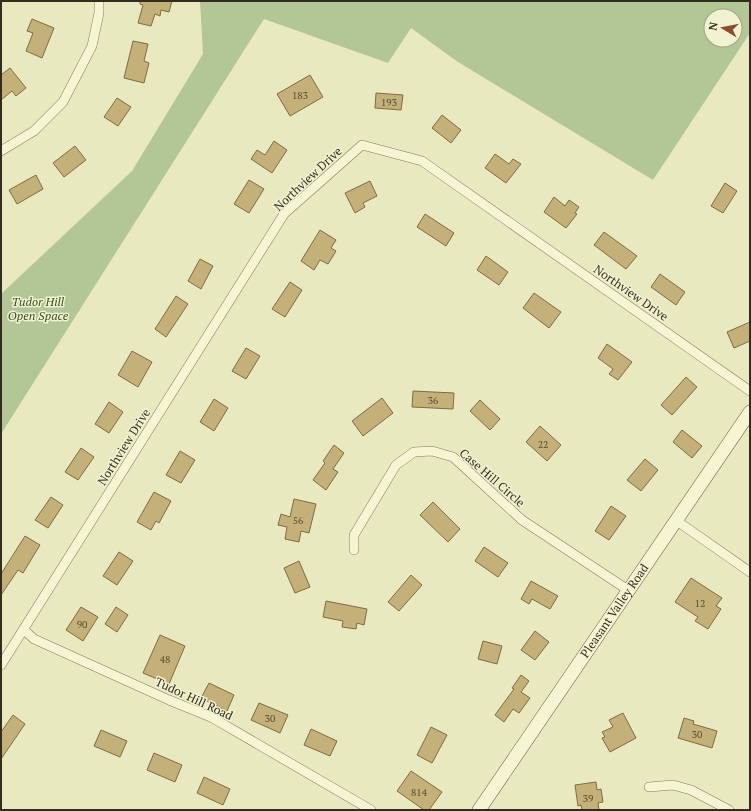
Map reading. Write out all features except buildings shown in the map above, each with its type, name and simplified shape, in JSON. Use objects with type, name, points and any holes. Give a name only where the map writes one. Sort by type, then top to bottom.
[{"type":"main road","name":"Pleasant Valley Road","points":[[479,810],[750,412]]},
{"type":"street","points":[[1,151],[34,131],[63,102],[92,46],[99,13],[99,1]]},
{"type":"street","name":"Northview Drive","points":[[1,665],[284,214],[362,145],[422,161],[750,391]]},
{"type":"street","name":"Case Hill Circle","points":[[354,550],[354,535],[396,465],[414,452],[432,451],[453,457],[522,520],[628,590]]},
{"type":"street","points":[[677,521],[750,572]]},
{"type":"street","name":"Tudor Hill Road","points":[[24,630],[41,642],[169,700],[212,717],[371,810]]},
{"type":"street","points":[[649,787],[673,785],[691,790],[730,810]]},
{"type":"green space","name":"Tudor Hill Open Space","points":[[200,1],[750,1],[750,33],[743,44],[743,8],[703,8],[703,48],[740,48],[653,180],[458,62],[411,28],[388,63],[264,19],[1,434],[1,294],[132,171],[203,54]]}]
